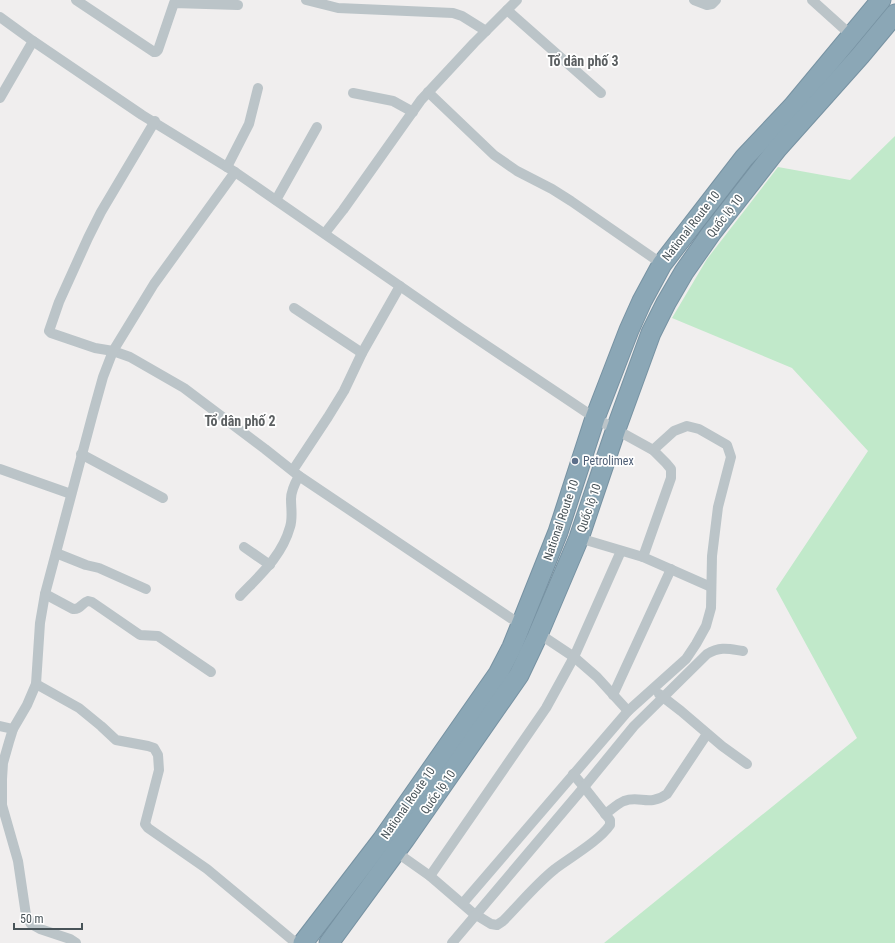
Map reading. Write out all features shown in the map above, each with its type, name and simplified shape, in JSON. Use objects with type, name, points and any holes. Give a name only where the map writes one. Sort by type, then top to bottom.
[{"type":"highway","name":"National Route 10","points":[[303,943],[382,840],[498,674],[512,647],[558,532],[595,418],[629,330],[642,301],[662,264],[744,158],[793,106],[881,0]]},
{"type":"highway","points":[[847,41],[860,56],[895,14]]},
{"type":"highway","name":"Quốc lộ 10","points":[[328,943],[396,852],[519,674],[579,538],[616,429],[651,333],[684,272],[712,232],[777,149],[860,56]]},
{"type":"street","points":[[76,0],[154,52],[158,50],[174,3],[238,5]]},
{"type":"street","points":[[306,0],[338,8],[452,13],[462,16],[486,31]]},
{"type":"street","points":[[325,233],[428,92],[517,0]]},
{"type":"street","points":[[694,0],[707,4],[712,4],[716,0]]},
{"type":"street","points":[[812,0],[847,41]]},
{"type":"street","points":[[508,10],[601,92]]},
{"type":"street","points":[[0,17],[33,42],[142,114],[231,170],[325,233],[400,286],[595,418],[653,450],[671,469],[671,478],[643,557]]},
{"type":"street","points":[[0,98],[33,42]]},
{"type":"street","points":[[76,943],[70,939],[40,929],[31,924],[26,915],[18,862],[1,805],[4,763],[13,728],[27,705],[36,684],[40,623],[44,594],[103,377],[113,351],[154,284],[231,170],[249,124],[258,88]]},
{"type":"street","points":[[428,92],[494,155],[517,171],[552,189],[571,201],[662,264]]},
{"type":"street","points":[[353,93],[393,101],[413,112]]},
{"type":"street","points":[[155,121],[101,212],[88,238],[49,331],[64,338],[95,348],[113,351],[130,357],[184,388],[296,473],[521,625]]},
{"type":"street","points":[[276,200],[317,127]]},
{"type":"street","points":[[240,596],[280,553],[290,528],[292,516],[291,497],[296,473],[351,378],[362,353],[400,286]]},
{"type":"street","points":[[294,308],[362,353]]},
{"type":"street","points":[[470,909],[613,739],[634,726],[658,693],[686,659],[706,626],[711,608],[712,556],[718,507],[731,457],[727,445],[699,429],[687,426],[674,431],[653,450]]},
{"type":"street","points":[[82,454],[163,498]]},
{"type":"street","points":[[0,470],[70,494]]},
{"type":"street","points":[[579,538],[643,557],[711,587]]},
{"type":"street","points":[[244,547],[270,565]]},
{"type":"street","points":[[430,876],[546,708],[574,657],[621,551]]},
{"type":"street","points":[[56,553],[86,566],[99,568],[146,589]]},
{"type":"street","points":[[613,695],[671,569]]},
{"type":"street","points":[[44,594],[73,609],[80,608],[88,600],[140,635],[158,636],[211,672]]},
{"type":"street","points":[[538,633],[574,657],[598,677],[628,711]]},
{"type":"street","points":[[452,943],[470,909],[613,739],[628,711],[658,693],[715,649],[726,648],[744,651]]},
{"type":"street","points":[[36,684],[79,708],[116,740],[154,748],[158,755],[158,770],[145,824],[148,828],[207,869],[296,943]]},
{"type":"street","points":[[658,693],[681,710],[707,734],[747,764]]},
{"type":"street","points":[[0,726],[13,728]]},
{"type":"street","points":[[605,814],[623,802],[630,800],[654,801],[661,799],[667,794],[707,734]]},
{"type":"street","points":[[396,852],[430,876],[470,909],[491,924],[497,925],[503,922],[554,870],[607,830],[610,825],[610,820],[579,781]]},
{"type":"green space","points":[[895,136],[895,943],[604,943],[857,738],[776,589],[868,451],[792,368],[672,318],[707,259],[778,167],[850,180]]},
{"type":"place","name":"Petrolimex","points":[[575,461]]},
{"type":"district","name":"Tổ dân phố 3","points":[[583,61]]},
{"type":"district","name":"Tổ dân phố 2","points":[[240,421]]}]
